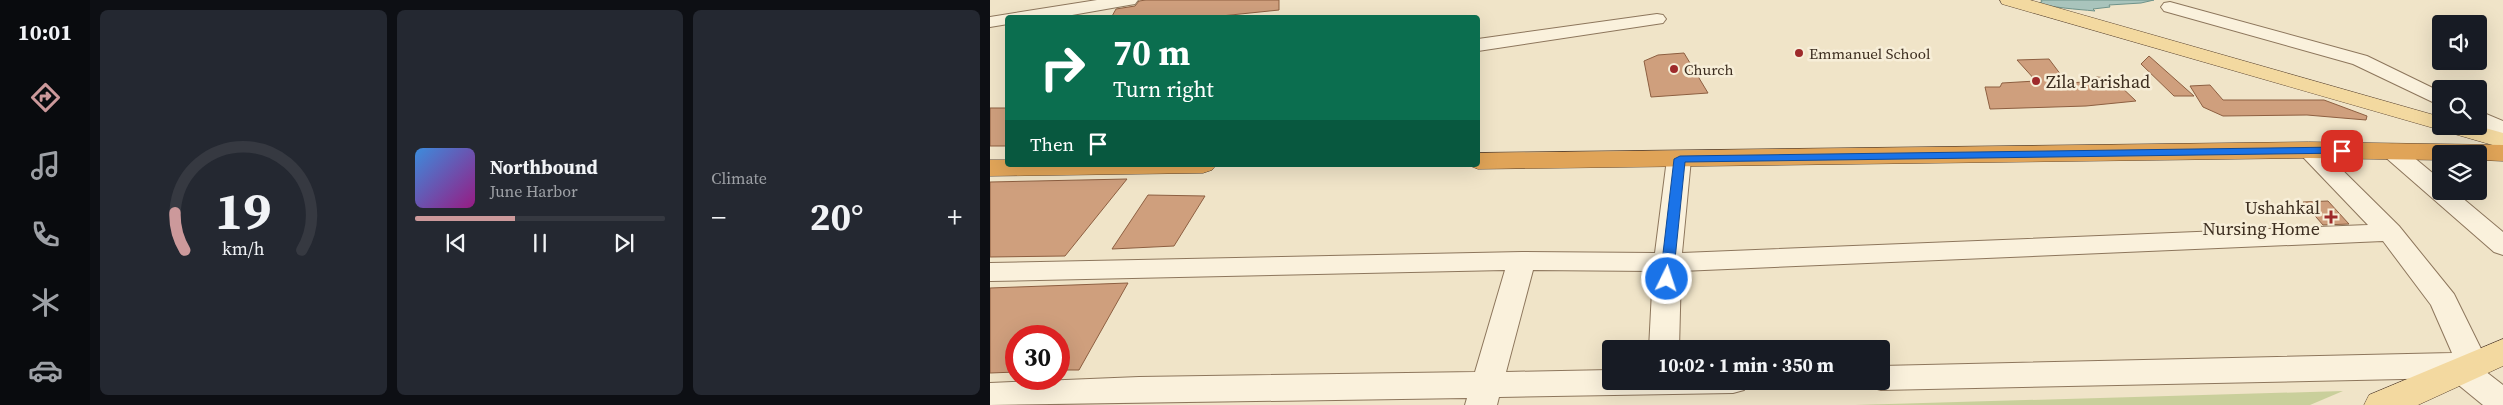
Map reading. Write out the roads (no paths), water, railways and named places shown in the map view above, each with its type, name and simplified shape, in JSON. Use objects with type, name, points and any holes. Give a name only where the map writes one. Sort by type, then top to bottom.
[{"type":"highway","points":[[1480,161],[2309,150],[2503,153]]},
{"type":"highway","points":[[990,168],[1061,167]]},
{"type":"main road","points":[[2009,0],[2432,121]]},
{"type":"main road","points":[[2482,135],[2503,141]]},
{"type":"main road","points":[[2382,405],[2479,362]]},
{"type":"street","points":[[1037,15],[1129,0]]},
{"type":"street","points":[[2170,7],[2360,60],[2432,96]]},
{"type":"street","points":[[1480,45],[1657,19]]},
{"type":"street","points":[[990,22],[1005,20]]},
{"type":"street","points":[[2487,122],[2503,130]]},
{"type":"street","points":[[2309,150],[2390,232],[2444,301],[2503,403]]},
{"type":"street","points":[[2392,152],[2503,246]]},
{"type":"street","points":[[1664,340],[1667,262],[1680,159]]},
{"type":"street","points":[[990,272],[1522,261],[1667,262],[2390,232]]},
{"type":"street","points":[[1484,396],[1522,261]]},
{"type":"street","points":[[1890,378],[2479,362]]},
{"type":"street","points":[[990,396],[1137,398],[1394,395],[1484,396],[1662,390]]},
{"type":"water","points":[[2041,0],[2154,0],[2141,3],[2109,5],[2110,7],[2093,9],[2095,11],[2037,3],[2042,2]]},
{"type":"place","name":"Emmanuel School","points":[[1799,53]]},
{"type":"place","name":"Church","points":[[1674,69]]},
{"type":"place","name":"Zila Parishad","points":[[2036,81]]},
{"type":"place","name":"Ushahkal Nursing Home","points":[[2331,217]]}]
